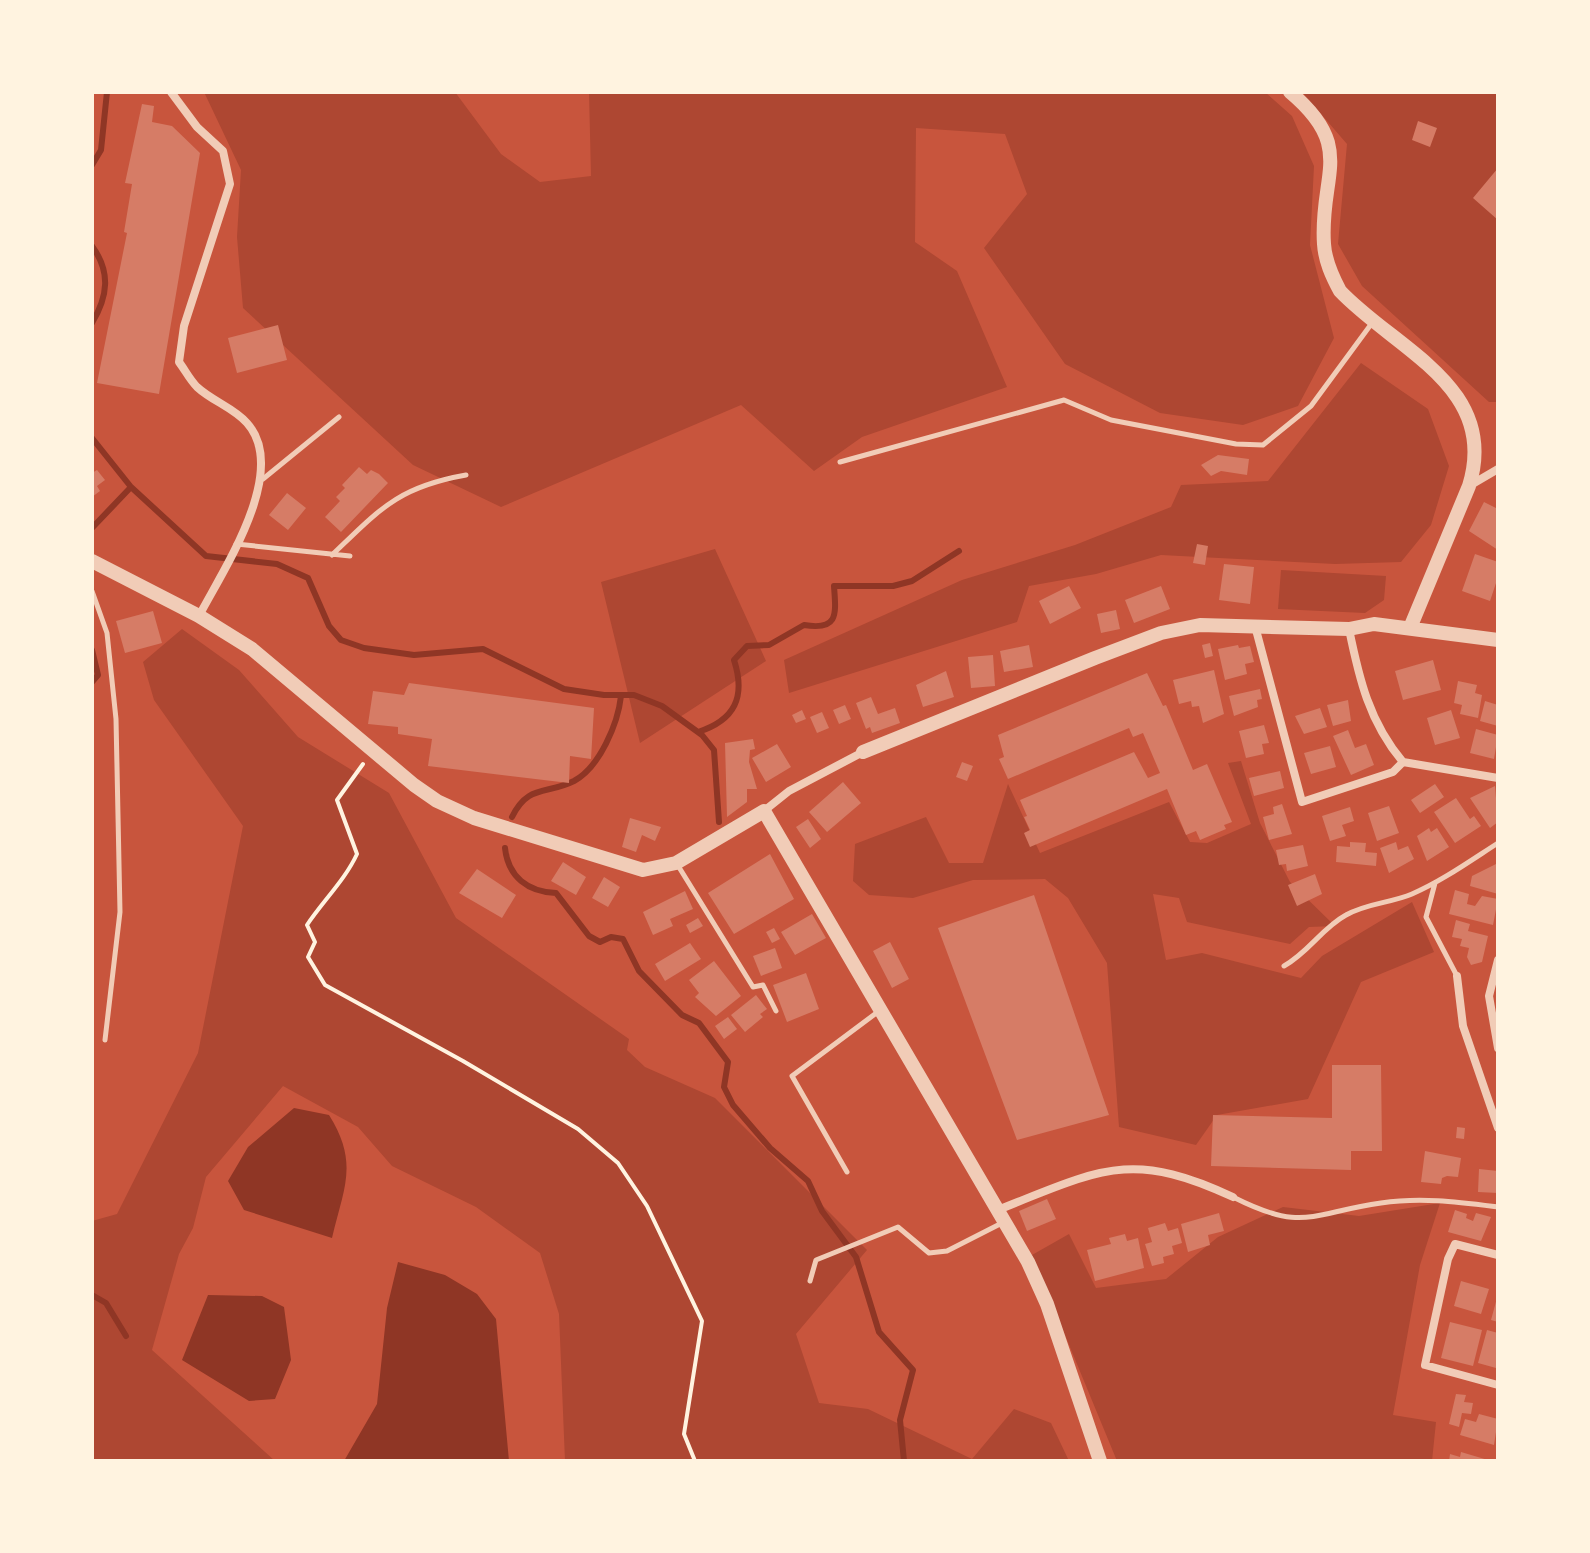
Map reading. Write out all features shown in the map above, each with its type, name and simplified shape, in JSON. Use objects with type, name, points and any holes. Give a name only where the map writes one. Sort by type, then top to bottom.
[{"type":"street","points":[[171,92],[197,127],[223,151],[230,184],[184,326],[179,362],[197,386],[248,424],[260,451],[263,479],[236,544],[199,616]]},
{"type":"street","points":[[1290,92],[1314,114],[1332,155],[1324,221],[1329,269],[1340,291],[1447,384],[1467,410],[1477,448],[1469,486],[1410,628]]},
{"type":"street","points":[[1469,486],[1498,469]]},
{"type":"street","points":[[92,561],[199,616],[252,649],[437,801],[474,818],[643,870],[676,863],[764,811],[789,791],[863,752],[1161,633],[1200,625],[1349,629],[1374,624],[1498,640]]},
{"type":"street","points":[[1255,626],[1302,802],[1393,772],[1403,762]]},
{"type":"street","points":[[1349,629],[1363,694],[1386,742],[1403,762],[1498,778]]},
{"type":"street","points":[[764,811],[1003,1215],[1047,1304],[1100,1461]]},
{"type":"street","points":[[1498,961],[1489,996],[1498,1048]]},
{"type":"street","points":[[1457,976],[1463,1026],[1498,1128]]},
{"type":"street","points":[[1003,1215],[1118,1167],[1156,1169],[1190,1177],[1233,1197]]},
{"type":"street","points":[[1498,1255],[1455,1244],[1448,1259],[1425,1365],[1498,1385]]},
{"type":"lane","points":[[840,462],[1064,400],[1111,420],[1236,444],[1263,445],[1311,406],[1373,322]]},
{"type":"lane","points":[[263,479],[339,417]]},
{"type":"lane","points":[[332,555],[386,504],[410,489],[466,475]]},
{"type":"lane","points":[[236,544],[350,556]]},
{"type":"lane","points":[[92,591],[107,633],[116,719],[120,912],[105,1040]]},
{"type":"lane","points":[[1284,966],[1301,957],[1325,929],[1346,915],[1373,903],[1409,896],[1498,843]]},
{"type":"lane","points":[[676,863],[753,987],[763,985],[776,1011]]},
{"type":"lane","points":[[1435,883],[1426,917],[1457,976]]},
{"type":"lane","points":[[847,1172],[792,1076],[880,1010]]},
{"type":"lane","points":[[1233,1197],[1270,1216],[1296,1220],[1381,1203],[1435,1199],[1498,1207]]},
{"type":"lane","points":[[810,1281],[816,1260],[898,1227],[929,1253],[947,1251],[1003,1215]]},
{"type":"path","points":[[373,751],[337,800],[357,854],[348,872],[332,887],[307,925],[315,942],[308,957],[325,985],[578,1129],[618,1163],[647,1206],[702,1321],[684,1434],[695,1461]]},
{"type":"shaded area","points":[[204,92],[455,92],[501,154],[540,182],[591,176],[589,92],[1265,92],[1292,116],[1314,166],[1310,245],[1334,338],[1298,406],[1243,425],[1160,413],[1065,364],[984,248],[1027,194],[1005,134],[916,128],[915,242],[957,271],[1007,387],[862,437],[814,471],[741,405],[501,507],[413,465],[243,308],[237,237],[241,170]]},
{"type":"shaded area","points":[[1302,92],[1498,93],[1498,402],[1489,402],[1362,286],[1338,244],[1347,144]]},
{"type":"shaded area","points":[[1361,363],[1428,409],[1449,466],[1431,525],[1401,562],[1335,564],[1161,555],[1096,574],[1029,586],[1017,622],[789,693],[784,660],[962,580],[1075,545],[1171,507],[1181,485],[1268,481]]},
{"type":"shaded area","points":[[715,549],[766,661],[640,743],[601,582]]},
{"type":"shaded area","points":[[1281,570],[1386,576],[1384,600],[1365,613],[1278,609]]},
{"type":"shaded area","points":[[182,629],[239,670],[298,737],[389,793],[456,918],[629,1039],[627,1050],[645,1067],[715,1098],[867,1250],[796,1334],[819,1403],[868,1409],[972,1459],[1014,1409],[1051,1423],[1069,1461],[565,1461],[559,1314],[540,1253],[476,1207],[392,1166],[358,1127],[283,1086],[206,1177],[193,1228],[179,1254],[152,1350],[275,1461],[92,1461],[92,1221],[117,1214],[198,1053],[243,826],[154,700],[143,662]]},
{"type":"shaded area","points":[[1241,761],[1260,823],[1290,882],[1335,926],[1309,927],[1290,944],[1187,922],[1179,898],[1153,894],[1166,960],[1202,953],[1301,978],[1322,956],[1412,902],[1434,952],[1361,982],[1308,1099],[1217,1115],[1196,1145],[1119,1127],[1107,963],[1068,898],[1045,879],[973,880],[913,898],[869,895],[853,881],[855,844],[926,817],[949,863],[983,863],[1008,784],[1040,853],[1169,802],[1190,842],[1207,843],[1251,824],[1228,763]]},
{"type":"shaded area","points":[[294,1108],[329,1115],[344,1147],[346,1175],[332,1238],[244,1210],[228,1181],[248,1147]]},
{"type":"shaded area","points":[[1440,1203],[1420,1265],[1393,1415],[1436,1422],[1432,1461],[1117,1461],[1032,1255],[1069,1234],[1096,1288],[1166,1279],[1218,1237],[1283,1207],[1359,1216]]},
{"type":"shaded area","points":[[398,1262],[445,1275],[477,1294],[496,1319],[509,1461],[344,1461],[377,1404],[387,1308]]},
{"type":"shaded area","points":[[208,1295],[262,1296],[284,1307],[291,1360],[275,1399],[249,1401],[182,1360]]},
{"type":"building","points":[[142,104],[154,106],[152,122],[172,126],[200,153],[159,394],[97,383],[127,233],[124,232],[132,184],[125,183]]},
{"type":"building","points":[[1418,121],[1437,128],[1430,147],[1412,140]]},
{"type":"building","points":[[1498,168],[1498,220],[1473,198]]},
{"type":"building","points":[[278,325],[287,360],[237,373],[228,338]]},
{"type":"building","points":[[1218,455],[1249,459],[1247,475],[1221,471],[1211,476],[1201,465]]},
{"type":"building","points":[[359,467],[367,474],[371,470],[379,474],[388,483],[341,532],[325,517],[340,501],[336,497],[345,488],[342,485]]},
{"type":"building","points":[[97,470],[105,480],[97,486],[100,491],[92,497],[92,473]]},
{"type":"building","points":[[287,493],[306,508],[288,530],[269,515]]},
{"type":"building","points":[[1484,502],[1498,509],[1498,550],[1469,531]]},
{"type":"building","points":[[1197,544],[1208,546],[1205,565],[1193,563]]},
{"type":"building","points":[[1475,554],[1498,562],[1498,577],[1490,601],[1462,591]]},
{"type":"building","points":[[1224,564],[1254,567],[1250,604],[1219,600]]},
{"type":"building","points":[[1069,586],[1081,608],[1050,624],[1039,601]]},
{"type":"building","points":[[1161,586],[1170,609],[1134,623],[1125,600]]},
{"type":"building","points":[[1116,610],[1120,629],[1101,633],[1097,614]]},
{"type":"building","points":[[153,611],[162,643],[125,653],[116,621]]},
{"type":"building","points":[[1210,643],[1213,656],[1205,658],[1202,645]]},
{"type":"building","points":[[1029,645],[1033,667],[1004,672],[1000,651]]},
{"type":"building","points":[[1238,645],[1239,648],[1250,646],[1254,662],[1245,664],[1247,674],[1225,680],[1218,649]]},
{"type":"building","points":[[993,655],[995,686],[971,688],[968,657]]},
{"type":"building","points":[[1433,660],[1441,690],[1403,700],[1395,671]]},
{"type":"building","points":[[1214,670],[1224,714],[1203,723],[1199,706],[1192,707],[1191,701],[1179,704],[1173,680]]},
{"type":"building","points":[[946,671],[954,697],[923,707],[916,685]]},
{"type":"building","points":[[1147,673],[1163,706],[1166,705],[1193,770],[1207,764],[1232,822],[1224,825],[1226,829],[1200,840],[1196,831],[1186,835],[1167,789],[1030,847],[1024,833],[1030,830],[1020,800],[1134,752],[1148,778],[1160,773],[1143,733],[1133,737],[1129,728],[1008,779],[999,759],[1004,757],[998,735]]},
{"type":"building","points":[[1458,681],[1477,685],[1475,693],[1482,695],[1478,718],[1460,714],[1462,705],[1454,703]]},
{"type":"building","points":[[409,683],[594,708],[591,759],[570,756],[569,783],[428,766],[432,739],[398,734],[398,727],[368,724],[373,691],[404,695]]},
{"type":"building","points":[[1260,689],[1262,699],[1257,700],[1258,707],[1234,716],[1229,696]]},
{"type":"building","points":[[871,697],[878,714],[895,708],[900,723],[872,733],[870,727],[866,729],[856,703]]},
{"type":"building","points":[[1348,700],[1351,721],[1333,726],[1327,705]]},
{"type":"building","points":[[1485,701],[1498,705],[1498,726],[1480,721]]},
{"type":"building","points":[[845,705],[851,719],[839,724],[833,710]]},
{"type":"building","points":[[1320,708],[1327,727],[1304,734],[1295,716]]},
{"type":"building","points":[[802,710],[806,719],[796,723],[792,715]]},
{"type":"building","points":[[1451,710],[1460,738],[1435,745],[1427,718]]},
{"type":"building","points":[[822,712],[829,728],[817,733],[810,717]]},
{"type":"building","points":[[1264,725],[1269,743],[1262,744],[1264,754],[1246,758],[1239,731]]},
{"type":"building","points":[[1476,729],[1498,735],[1494,759],[1470,753]]},
{"type":"building","points":[[1348,730],[1355,748],[1366,744],[1374,765],[1351,775],[1333,736]]},
{"type":"building","points":[[753,739],[755,749],[750,750],[749,762],[757,789],[747,789],[747,802],[727,817],[725,743]]},
{"type":"building","points":[[777,744],[791,767],[766,782],[752,758]]},
{"type":"building","points":[[1330,746],[1336,767],[1311,774],[1304,753]]},
{"type":"building","points":[[962,762],[973,766],[967,781],[956,777]]},
{"type":"building","points":[[1280,771],[1284,788],[1254,796],[1249,778]]},
{"type":"building","points":[[843,782],[861,803],[827,832],[809,812]]},
{"type":"building","points":[[1435,784],[1444,797],[1420,813],[1411,800]]},
{"type":"building","points":[[1495,786],[1498,822],[1490,828],[1470,798]]},
{"type":"building","points":[[1456,798],[1470,819],[1474,816],[1481,826],[1455,843],[1434,812]]},
{"type":"building","points":[[1282,804],[1292,834],[1269,840],[1263,817],[1274,814],[1273,807]]},
{"type":"building","points":[[1389,806],[1399,833],[1377,841],[1368,813]]},
{"type":"building","points":[[1350,807],[1354,821],[1342,825],[1346,836],[1330,841],[1322,816]]},
{"type":"building","points":[[630,818],[661,827],[655,841],[642,835],[636,852],[622,847]]},
{"type":"building","points":[[808,819],[821,839],[810,848],[796,827]]},
{"type":"building","points":[[1429,828],[1431,832],[1437,828],[1449,847],[1427,861],[1417,836]]},
{"type":"building","points":[[1350,842],[1366,843],[1365,852],[1377,853],[1376,866],[1336,862],[1337,846],[1350,847]]},
{"type":"building","points":[[1396,842],[1398,850],[1408,846],[1414,859],[1389,873],[1380,848]]},
{"type":"building","points":[[1303,845],[1308,866],[1287,871],[1286,864],[1279,865],[1276,850]]},
{"type":"building","points":[[770,854],[794,899],[734,934],[708,893]]},
{"type":"building","points":[[563,862],[586,877],[576,895],[551,881]]},
{"type":"building","points":[[1498,863],[1498,894],[1470,886],[1472,876]]},
{"type":"building","points":[[477,869],[516,895],[502,918],[459,893]]},
{"type":"building","points":[[1315,874],[1322,894],[1297,906],[1288,885]]},
{"type":"building","points":[[604,877],[620,887],[608,907],[592,898]]},
{"type":"building","points":[[1455,890],[1469,894],[1467,904],[1475,906],[1482,896],[1498,899],[1493,925],[1449,914]]},
{"type":"building","points":[[685,891],[693,909],[670,919],[673,926],[653,935],[643,912]]},
{"type":"building","points":[[1034,895],[1109,1115],[1017,1140],[938,928]]},
{"type":"building","points":[[812,914],[826,938],[795,955],[781,932]]},
{"type":"building","points":[[698,918],[703,926],[690,933],[686,925]]},
{"type":"building","points":[[1456,920],[1470,924],[1468,931],[1488,936],[1482,962],[1471,965],[1467,957],[1469,948],[1460,946],[1462,939],[1452,937]]},
{"type":"building","points":[[774,928],[780,939],[772,943],[766,932]]},
{"type":"building","points":[[890,942],[909,979],[892,988],[873,951]]},
{"type":"building","points":[[690,943],[701,959],[665,981],[655,964]]},
{"type":"building","points":[[775,948],[782,968],[761,976],[753,956]]},
{"type":"building","points":[[714,961],[741,996],[716,1016],[695,997],[699,993],[689,980]]},
{"type":"building","points":[[806,973],[819,1009],[787,1022],[773,985]]},
{"type":"building","points":[[756,995],[767,1009],[760,1014],[763,1017],[745,1032],[731,1015]]},
{"type":"building","points":[[728,1017],[737,1029],[724,1039],[715,1026]]},
{"type":"building","points":[[1332,1065],[1381,1065],[1382,1151],[1351,1151],[1351,1170],[1211,1166],[1213,1115],[1332,1118]]},
{"type":"building","points":[[1457,1127],[1465,1128],[1464,1139],[1456,1138]]},
{"type":"building","points":[[1425,1151],[1461,1158],[1458,1177],[1442,1178],[1441,1184],[1421,1182]]},
{"type":"building","points":[[1479,1169],[1498,1171],[1498,1193],[1478,1192]]},
{"type":"building","points":[[1047,1199],[1056,1219],[1027,1231],[1019,1211]]},
{"type":"building","points":[[1455,1210],[1467,1214],[1466,1218],[1473,1221],[1476,1213],[1491,1217],[1481,1241],[1448,1232]]},
{"type":"building","points":[[1219,1213],[1224,1231],[1208,1235],[1210,1245],[1188,1252],[1181,1224]]},
{"type":"building","points":[[1165,1223],[1168,1231],[1178,1228],[1182,1243],[1172,1246],[1174,1254],[1163,1257],[1164,1263],[1152,1266],[1145,1244],[1152,1242],[1148,1228]]},
{"type":"building","points":[[1125,1234],[1127,1241],[1138,1238],[1144,1268],[1095,1281],[1087,1250],[1111,1244],[1109,1238]]},
{"type":"building","points":[[1461,1281],[1489,1289],[1481,1314],[1454,1306]]},
{"type":"building","points":[[1498,1298],[1498,1322],[1491,1320]]},
{"type":"building","points":[[1450,1322],[1482,1330],[1473,1366],[1441,1358]]},
{"type":"building","points":[[1487,1330],[1498,1333],[1496,1368],[1478,1363]]},
{"type":"building","points":[[1456,1394],[1466,1395],[1464,1402],[1473,1403],[1471,1414],[1462,1413],[1459,1427],[1449,1424]]},
{"type":"building","points":[[1479,1414],[1498,1419],[1494,1445],[1460,1435],[1465,1419],[1476,1422]]},
{"type":"building","points":[[1461,1452],[1488,1461],[1449,1461],[1450,1454],[1460,1457]]},
{"type":"waterway","points":[[92,165],[101,150],[107,92]]},
{"type":"waterway","points":[[92,246],[105,275],[104,294],[92,323]]},
{"type":"waterway","points":[[92,438],[131,487],[206,556],[277,564],[308,578],[329,626],[341,640],[364,648],[414,655],[483,649],[564,689],[604,695],[634,695],[662,706],[702,735],[714,750],[719,822]]},
{"type":"waterway","points":[[92,528],[131,487]]},
{"type":"waterway","points":[[698,732],[729,714],[738,696],[734,660],[747,646],[769,645],[804,625],[829,623],[835,612],[834,586],[893,586],[912,581],[959,551]]},
{"type":"waterway","points":[[92,650],[98,675],[92,682]]},
{"type":"waterway","points":[[512,817],[524,799],[574,781],[592,766],[612,731],[621,696]]},
{"type":"waterway","points":[[505,848],[515,875],[537,890],[556,893],[589,936],[600,942],[611,937],[623,939],[639,971],[682,1015],[699,1023],[728,1062],[724,1087],[733,1105],[770,1148],[808,1181],[822,1211],[856,1257],[879,1332],[913,1370],[900,1420],[904,1461]]},
{"type":"waterway","points":[[92,1295],[106,1303],[126,1336]]}]
